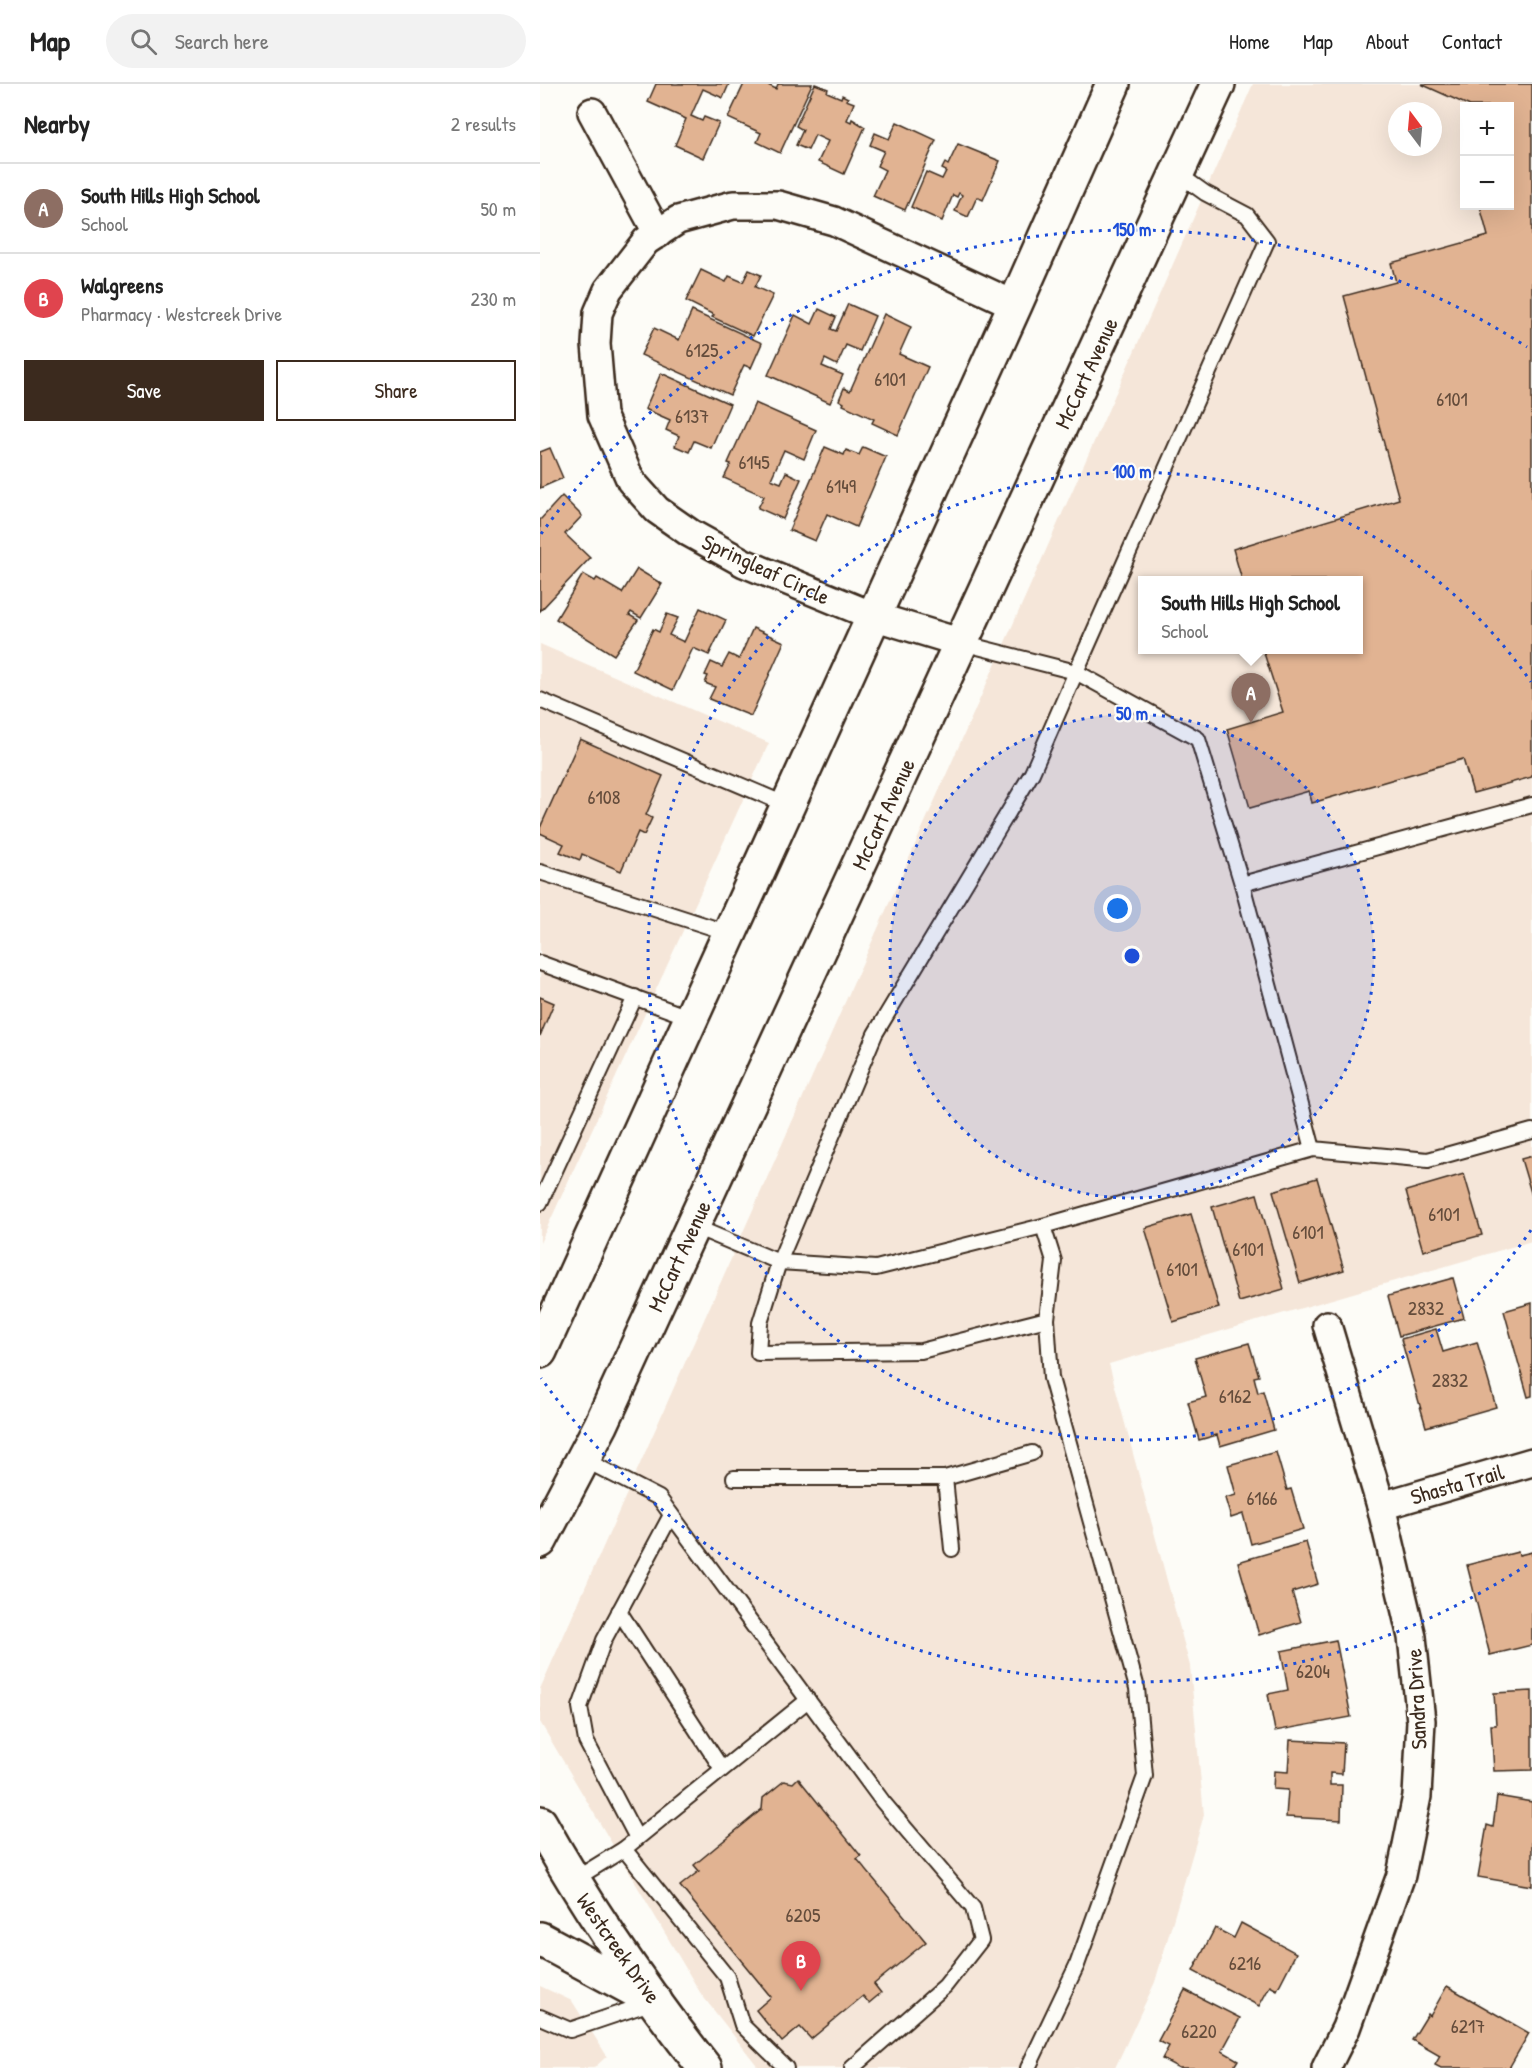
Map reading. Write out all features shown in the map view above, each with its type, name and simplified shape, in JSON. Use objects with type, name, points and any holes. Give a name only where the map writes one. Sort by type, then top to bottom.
[{"type":"main road","points":[[540,1351],[1113,84]]},
{"type":"main road","name":"McCart Avenue","points":[[540,1541],[601,1425],[1218,84]]},
{"type":"main road","name":"Westcreek Drive","points":[[540,1823],[572,1881],[655,2001],[705,2068]]},
{"type":"main road","points":[[540,1939],[655,2001]]},
{"type":"street","points":[[592,112],[658,234]]},
{"type":"street","name":"Springleaf Circle","points":[[962,643],[873,616],[744,563],[690,533],[657,510],[631,481],[602,415],[596,344],[598,313],[608,290],[646,241],[678,220],[733,205],[778,205],[834,222],[1015,305]]},
{"type":"street","name":"Sandra Drive","points":[[1326,2068],[1346,2028],[1401,1875],[1417,1796],[1421,1722],[1412,1637],[1381,1506],[1327,1325]]},
{"type":"street","name":"Shasta Trail","points":[[1381,1506],[1532,1462]]},
{"type":"lane","points":[[1047,1318],[921,1352],[758,1353],[760,1323],[779,1262],[874,1034],[1032,773],[1266,241],[1247,215],[1205,193],[1177,173]]},
{"type":"lane","points":[[962,643],[1076,672],[1198,739],[1242,884],[1313,1149]]},
{"type":"lane","points":[[540,700],[787,805]]},
{"type":"lane","points":[[1242,884],[1532,805]]},
{"type":"lane","points":[[540,872],[729,933]]},
{"type":"lane","points":[[540,963],[691,1018]]},
{"type":"lane","points":[[540,1203],[635,997]]},
{"type":"lane","points":[[693,1226],[779,1262],[876,1268],[1043,1226],[1313,1149],[1428,1160],[1532,1131]]},
{"type":"lane","points":[[1028,2068],[1077,1965],[1145,1776],[1137,1688],[1051,1378],[1047,1318],[1054,1261],[1043,1226]]},
{"type":"lane","points":[[734,1478],[945,1478],[1032,1453]]},
{"type":"lane","points":[[583,1459],[659,1498],[883,1802],[973,1908],[981,1940],[945,1986],[852,2068]]},
{"type":"lane","points":[[945,1478],[952,1549]]},
{"type":"lane","points":[[637,1838],[586,1741],[580,1707],[604,1640],[671,1515]]},
{"type":"lane","points":[[619,1611],[722,1770]]},
{"type":"lane","points":[[572,1881],[624,1849],[808,1700]]},
{"type":"lane","points":[[624,1849],[726,1977],[742,2025],[786,2068]]},
{"type":"lane","points":[[540,2017],[570,2030],[655,2001]]},
{"type":"shaded area","points":[[1253,84],[1532,84],[1532,1241],[1109,1364],[1190,1666],[1204,1815],[1155,1982],[1115,2068],[759,2068],[701,1994],[540,1722],[540,1689]]},
{"type":"shaded area","points":[[540,644],[769,743],[540,1243]]},
{"type":"shaded area","points":[[540,1986],[572,2001],[607,2056],[594,2068],[540,2068]]},
{"type":"building","points":[[656,84],[729,84],[723,98],[703,89],[691,116],[702,121],[704,117],[719,123],[703,158],[675,145],[686,119],[648,102]]},
{"type":"building","points":[[744,84],[766,84],[776,89],[778,84],[812,84],[780,153],[757,142],[761,133],[728,118]]},
{"type":"building","points":[[815,84],[841,98],[842,95],[848,98],[846,100],[854,103],[847,120],[851,122],[852,119],[865,127],[844,174],[818,162],[828,141],[815,135],[808,150],[796,145],[803,130],[796,126]]},
{"type":"building","points":[[1421,84],[1532,84],[1532,777],[1473,793],[1463,759],[1312,803],[1309,791],[1250,808],[1227,729],[1283,712],[1264,654],[1363,654],[1363,576],[1241,576],[1233,549],[1399,499],[1344,296],[1396,282],[1391,263],[1488,236],[1481,210],[1514,210],[1514,102],[1461,102]]},
{"type":"building","points":[[897,122],[936,140],[905,210],[873,196],[885,170],[877,166],[884,151],[870,145],[875,133],[889,139]]},
{"type":"building","points":[[958,144],[1000,161],[983,200],[977,197],[968,217],[955,211],[962,195],[959,193],[957,197],[953,195],[942,221],[911,207],[926,172],[942,179],[946,171],[942,169],[945,163],[948,165]]},
{"type":"building","points":[[701,270],[726,282],[729,276],[743,282],[749,270],[761,275],[755,287],[773,295],[753,336],[712,317],[714,315],[686,301]]},
{"type":"building","points":[[848,304],[875,316],[860,351],[846,345],[837,365],[825,359],[822,366],[843,375],[830,403],[768,375],[795,315],[812,324],[819,309],[836,317],[831,329],[836,331]]},
{"type":"building","points":[[692,311],[762,343],[751,368],[744,365],[730,395],[641,355],[654,328],[679,340]]},
{"type":"building","points":[[884,314],[911,327],[899,354],[928,367],[898,435],[872,423],[874,419],[843,405],[844,403],[839,400],[844,388],[850,391]]},
{"type":"building","points":[[661,373],[730,404],[711,448],[694,441],[689,452],[675,446],[679,436],[666,430],[670,420],[645,409]]},
{"type":"building","points":[[755,403],[816,430],[804,459],[784,450],[771,479],[781,483],[786,472],[801,479],[783,519],[758,508],[764,496],[724,478],[731,464],[728,463]]},
{"type":"building","points":[[825,447],[844,455],[846,450],[859,455],[863,447],[886,457],[856,527],[827,514],[815,541],[789,530]]},
{"type":"building","points":[[550,448],[563,478],[540,488],[540,452]]},
{"type":"building","points":[[562,496],[582,516],[565,534],[590,558],[540,611],[540,520]]},
{"type":"building","points":[[637,569],[662,584],[641,618],[631,612],[629,615],[638,620],[614,655],[556,619],[583,574],[595,581],[597,578],[622,593]]},
{"type":"building","points":[[700,608],[726,620],[709,655],[693,648],[673,690],[633,671],[653,629],[659,632],[667,614],[678,618],[669,635],[684,642]]},
{"type":"building","points":[[753,628],[784,642],[751,716],[709,699],[715,687],[705,683],[708,676],[705,675],[711,662],[722,667],[729,654],[739,659]]},
{"type":"building","points":[[580,739],[663,776],[646,815],[652,818],[644,835],[638,832],[621,871],[582,854],[580,860],[560,852],[564,844],[540,833],[540,828]]},
{"type":"building","points":[[540,997],[554,1003],[540,1036]]},
{"type":"building","points":[[1532,1156],[1532,1196],[1521,1159]]},
{"type":"building","points":[[1464,1174],[1482,1235],[1423,1251],[1406,1191]]},
{"type":"building","points":[[1317,1178],[1344,1270],[1300,1283],[1273,1191]]},
{"type":"building","points":[[1257,1194],[1284,1289],[1239,1302],[1212,1207]]},
{"type":"building","points":[[1191,1214],[1219,1308],[1173,1322],[1145,1228]]},
{"type":"building","points":[[1453,1278],[1464,1318],[1399,1336],[1388,1296]]},
{"type":"building","points":[[1532,1303],[1532,1396],[1528,1397],[1504,1311]]},
{"type":"building","points":[[1436,1329],[1443,1352],[1477,1342],[1496,1407],[1426,1427],[1401,1339]]},
{"type":"building","points":[[1249,1343],[1259,1376],[1254,1377],[1258,1393],[1263,1391],[1274,1430],[1220,1446],[1217,1435],[1199,1440],[1188,1402],[1206,1397],[1195,1358]]},
{"type":"building","points":[[1276,1452],[1287,1490],[1291,1489],[1303,1529],[1251,1544],[1243,1514],[1231,1518],[1225,1498],[1236,1495],[1228,1465]]},
{"type":"building","points":[[1306,1542],[1318,1584],[1292,1592],[1301,1622],[1259,1635],[1238,1562]]},
{"type":"building","points":[[1518,1552],[1519,1555],[1532,1552],[1532,1645],[1490,1655],[1467,1565]]},
{"type":"building","points":[[1336,1640],[1351,1717],[1275,1731],[1268,1694],[1288,1690],[1281,1651]]},
{"type":"building","points":[[1532,1691],[1532,1770],[1494,1771],[1491,1725],[1496,1725],[1494,1693]]},
{"type":"building","points":[[1290,1740],[1344,1743],[1342,1774],[1330,1773],[1330,1785],[1342,1785],[1341,1820],[1286,1817],[1288,1790],[1273,1789],[1274,1771],[1288,1772]]},
{"type":"building","points":[[798,1778],[861,1856],[857,1859],[926,1942],[874,1984],[881,1993],[869,2003],[863,1996],[811,2039],[800,2027],[782,2042],[756,2010],[771,1997],[680,1886],[699,1871],[694,1865],[762,1809],[763,1798],[784,1781],[793,1783]]},
{"type":"building","points":[[1497,1796],[1532,1802],[1532,1886],[1478,1877],[1487,1825],[1493,1827]]},
{"type":"building","points":[[1241,1923],[1296,1953],[1277,1990],[1270,1986],[1259,2006],[1193,1971],[1215,1928],[1234,1938]]},
{"type":"building","points":[[1447,1986],[1529,2033],[1509,2068],[1441,2068],[1435,2065],[1440,2056],[1412,2040],[1428,2014],[1430,2016]]},
{"type":"building","points":[[1185,1990],[1240,2018],[1222,2051],[1238,2060],[1233,2068],[1179,2068],[1162,2059],[1169,2046],[1158,2041]]},
{"type":"place","name":"South Hills High School","points":[[1251,723]]},
{"type":"place","name":"Walgreens","points":[[801,1991]]}]
